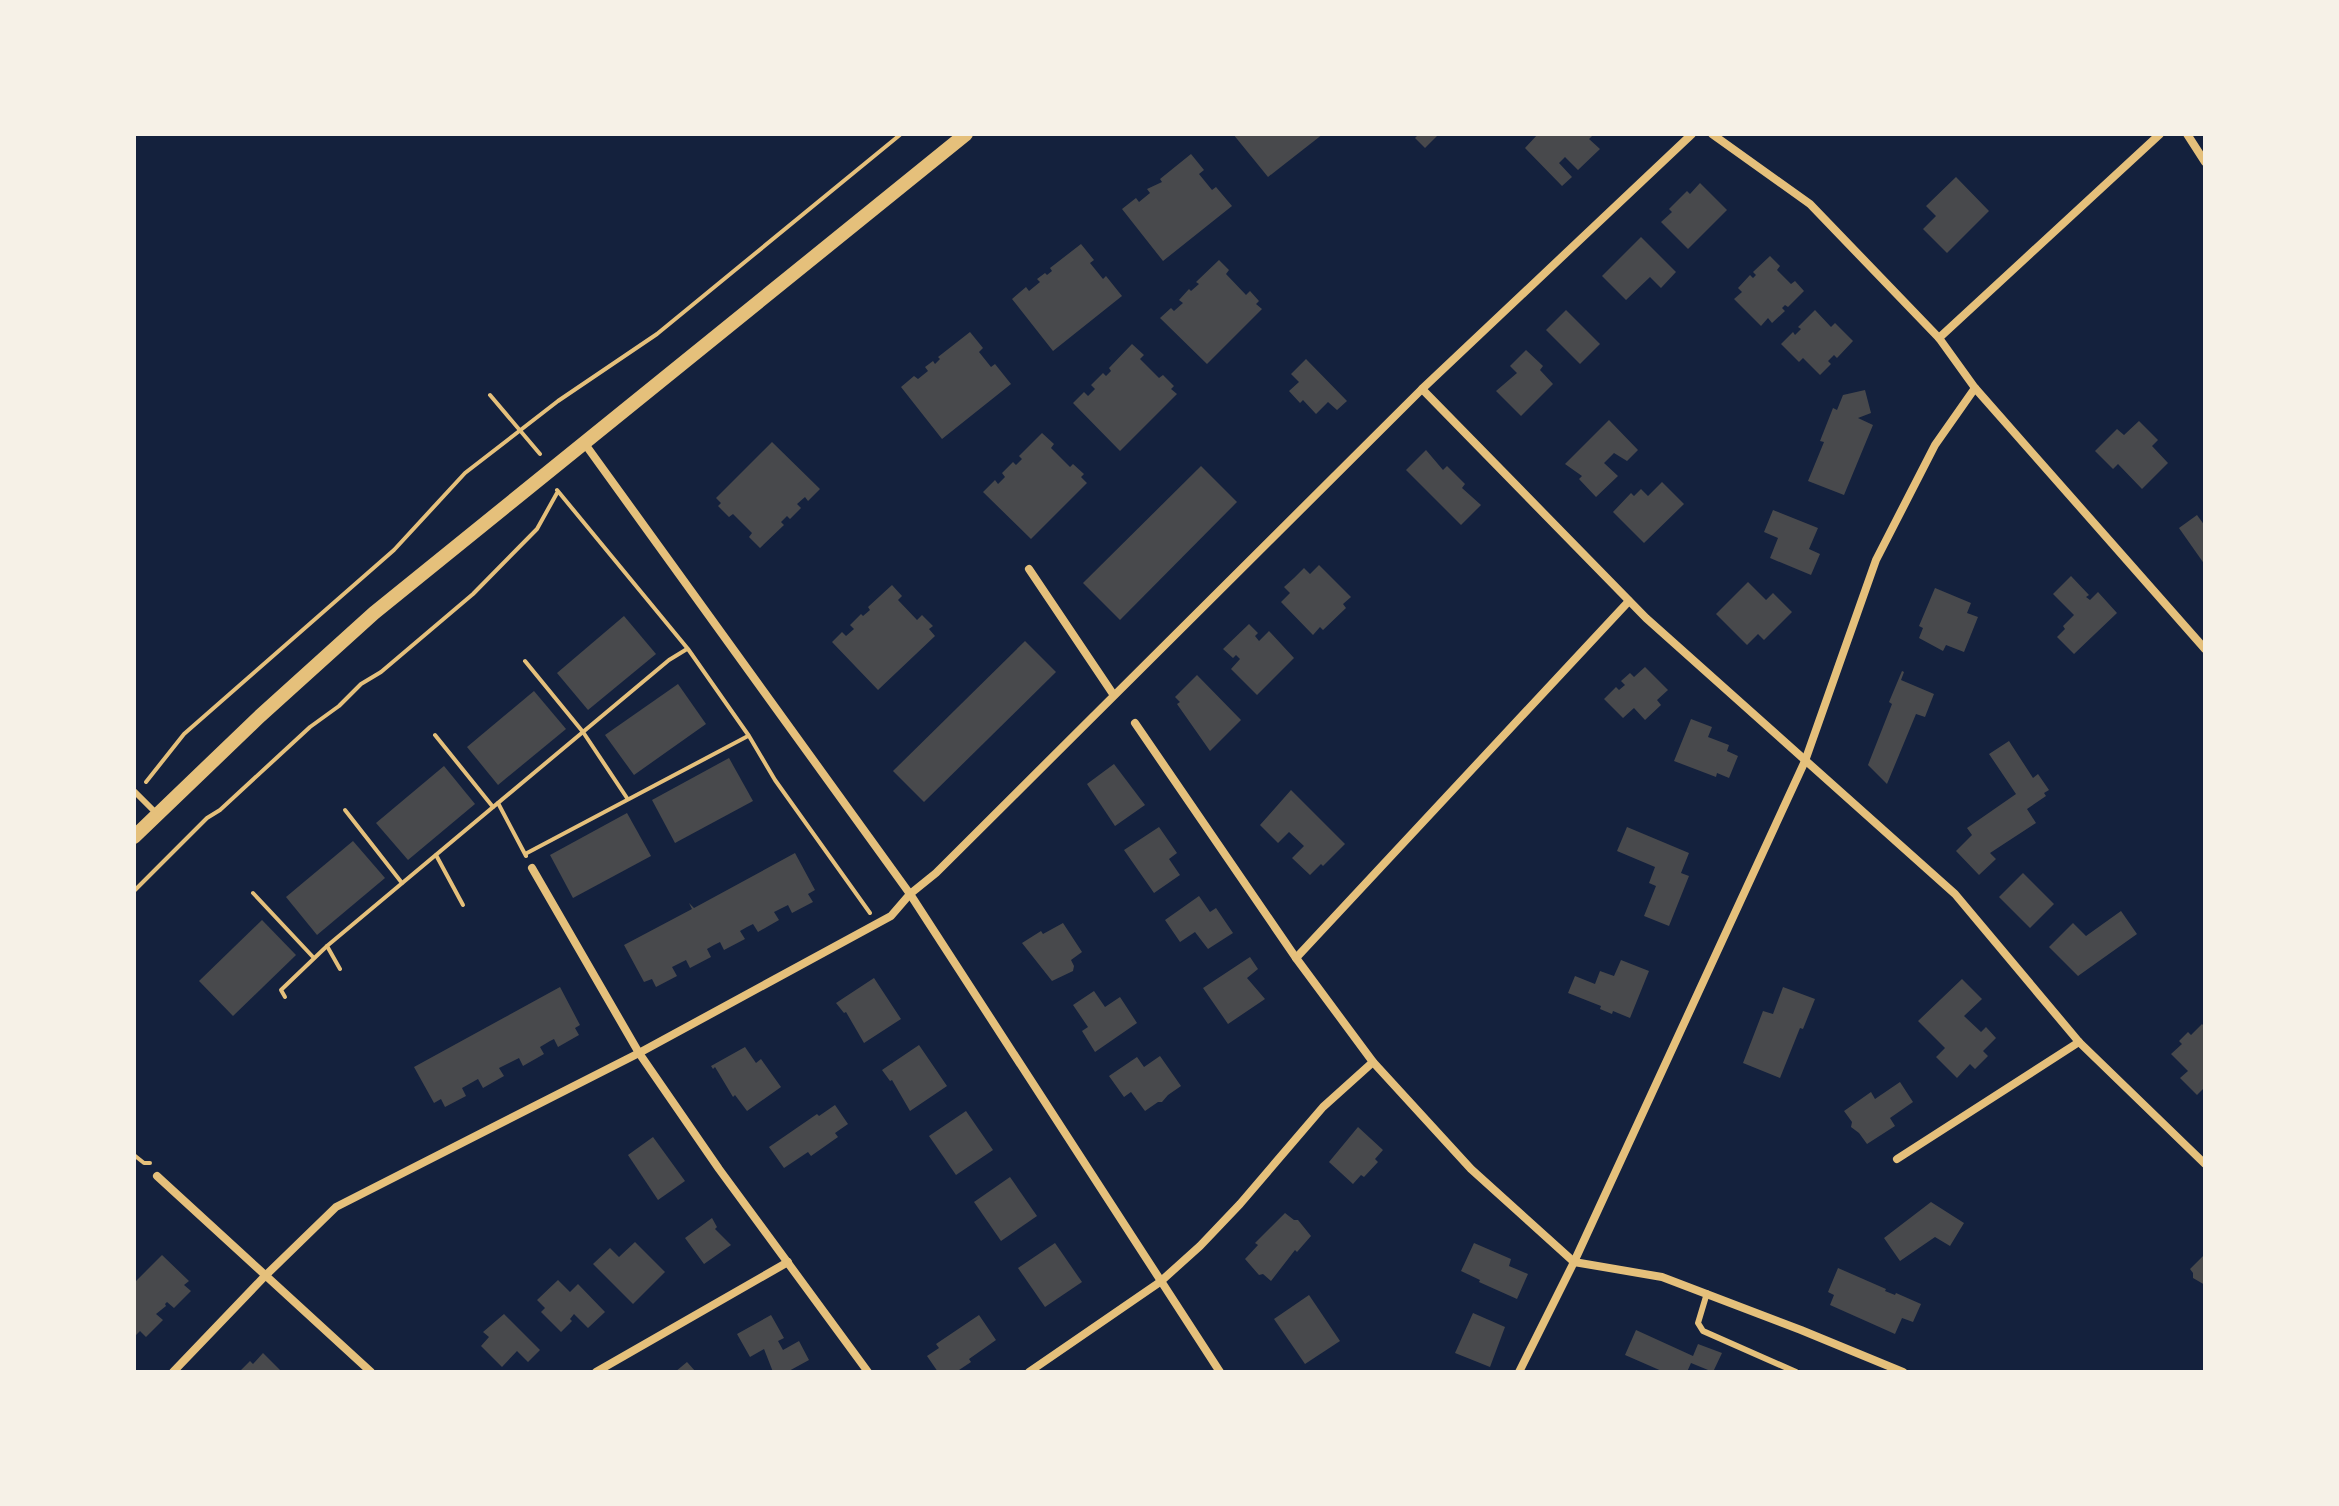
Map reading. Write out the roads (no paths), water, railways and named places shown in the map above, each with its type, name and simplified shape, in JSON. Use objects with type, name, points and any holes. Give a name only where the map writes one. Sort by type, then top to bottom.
[{"type":"street","points":[[134,837],[156,813],[374,613],[966,134]]},
{"type":"street","points":[[173,1372],[336,1207],[639,1053],[891,916],[1422,389],[1692,134]]},
{"type":"street","points":[[1712,134],[1810,204],[1939,338],[1975,388],[2205,649]]},
{"type":"street","points":[[1939,338],[2160,134]]},
{"type":"street","points":[[2187,134],[2205,162]]},
{"type":"street","points":[[1519,1372],[1574,1262],[1805,761],[1876,560],[1935,445],[1975,388]]},
{"type":"street","points":[[1422,389],[1629,601],[1955,894],[2079,1042],[2205,1164]]},
{"type":"street","points":[[585,444],[910,894],[1220,1372]]},
{"type":"street","points":[[1029,569],[1113,694]]},
{"type":"street","points":[[1296,958],[1629,601]]},
{"type":"street","points":[[2196,636],[2205,630]]},
{"type":"street","points":[[1135,723],[1296,958],[1373,1062],[1471,1169],[1574,1262],[1662,1277],[1903,1372]]},
{"type":"street","points":[[532,868],[639,1053],[719,1169],[868,1372]]},
{"type":"street","points":[[1897,1159],[2079,1042]]},
{"type":"street","points":[[1029,1372],[1160,1282],[1200,1246],[1323,1107],[1373,1062]]},
{"type":"street","points":[[157,1176],[371,1372]]},
{"type":"street","points":[[596,1372],[788,1262]]},
{"type":"lane","points":[[135,792],[156,813]]},
{"type":"lane","points":[[1707,1293],[1698,1323],[1703,1331],[1796,1372]]}]
